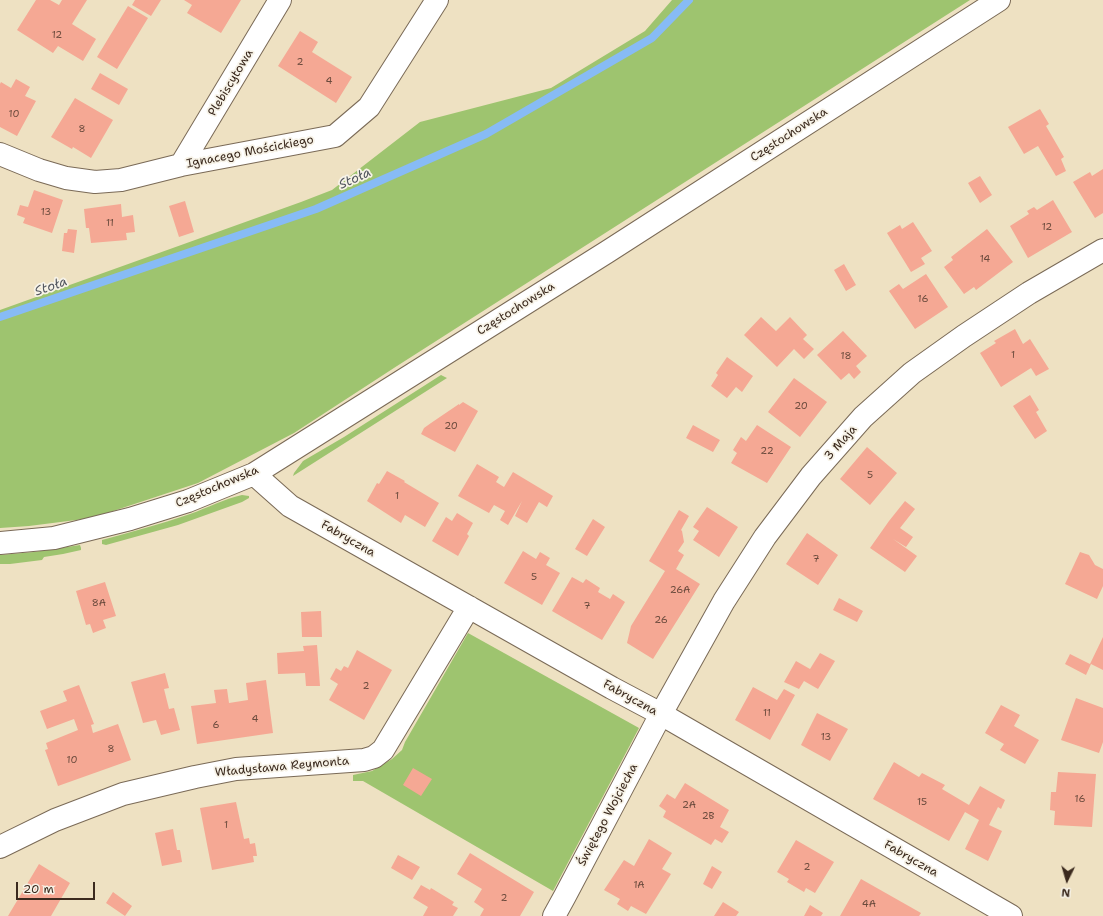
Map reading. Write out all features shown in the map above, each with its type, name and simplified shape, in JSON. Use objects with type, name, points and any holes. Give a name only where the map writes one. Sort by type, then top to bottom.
[{"type":"street","name":"Plebiscytowa","points":[[181,165],[280,0]]},
{"type":"street","name":"Ignacego Mościckiego","points":[[0,154],[38,170],[66,178],[95,182],[121,180],[181,165],[335,136],[369,107],[437,0]]},
{"type":"street","name":"Częstochowska","points":[[0,543],[54,538],[130,519],[188,501],[254,474],[607,252],[999,0]]},
{"type":"street","name":"3 Maja","points":[[661,714],[724,602],[765,537],[811,476],[863,417],[912,373],[964,336],[1030,293],[1103,250]]},
{"type":"street","name":"Fabryczna","points":[[254,474],[290,506],[612,688],[661,714],[1011,916]]},
{"type":"street","name":"Władysława Reymonta","points":[[0,847],[54,820],[123,794],[236,769],[364,760],[374,757],[383,750],[469,607]]},
{"type":"street","name":"Świętego Wojciecha","points":[[554,916],[661,714]]},
{"type":"green space","points":[[672,0],[970,0],[294,433],[198,483],[92,518],[0,528],[0,310],[332,190],[420,122],[551,88],[645,31]]},
{"type":"green space","points":[[441,375],[447,378],[293,476],[303,461],[344,437]]},
{"type":"green space","points":[[242,495],[249,496],[249,498],[242,502],[178,525],[106,545],[102,544],[102,540],[179,518]]},
{"type":"green space","points":[[80,545],[81,550],[44,557],[42,560],[0,564],[0,555],[34,552]]},
{"type":"green space","points":[[468,633],[639,728],[553,891],[363,781],[353,781],[353,775],[372,771],[392,759],[402,750],[405,742]]},
{"type":"building","points":[[36,0],[50,0],[59,5],[62,0],[87,0],[72,24],[96,39],[83,61],[58,46],[53,53],[17,30]]},
{"type":"building","points":[[135,0],[161,0],[151,16],[132,5]]},
{"type":"building","points":[[184,0],[241,0],[221,33],[187,13],[192,5]]},
{"type":"building","points":[[128,6],[148,18],[117,69],[97,57]]},
{"type":"building","points":[[300,31],[318,42],[312,52],[352,77],[336,103],[278,66]]},
{"type":"building","points":[[100,73],[128,89],[119,105],[91,89]]},
{"type":"building","points":[[16,79],[30,87],[25,96],[36,101],[17,136],[0,127],[0,84],[1,82],[11,88]]},
{"type":"building","points":[[75,98],[113,120],[91,158],[73,147],[72,149],[51,137]]},
{"type":"building","points":[[1040,109],[1049,124],[1046,126],[1064,157],[1061,159],[1066,171],[1056,176],[1038,146],[1024,154],[1008,127]]},
{"type":"building","points":[[1103,169],[1103,213],[1095,218],[1073,182],[1090,172],[1092,176]]},
{"type":"building","points":[[980,176],[992,195],[980,203],[968,183]]},
{"type":"building","points":[[34,190],[63,200],[52,233],[23,223],[25,218],[17,215],[20,205],[28,207]]},
{"type":"building","points":[[1053,200],[1072,232],[1028,258],[1010,226],[1029,214],[1027,211],[1034,207],[1037,210]]},
{"type":"building","points":[[185,201],[194,232],[179,237],[169,206]]},
{"type":"building","points":[[121,204],[122,217],[133,215],[135,232],[126,233],[127,240],[91,243],[89,228],[86,228],[84,209]]},
{"type":"building","points":[[913,222],[932,251],[921,258],[925,264],[911,272],[887,233],[900,225],[902,229]]},
{"type":"building","points":[[68,229],[77,230],[74,253],[62,251],[64,233],[67,233]]},
{"type":"building","points":[[987,229],[1013,262],[976,290],[974,287],[964,294],[944,267],[953,260],[951,257]]},
{"type":"building","points":[[844,264],[856,285],[846,291],[834,270]]},
{"type":"building","points":[[926,274],[948,307],[915,329],[889,291],[899,284],[903,289]]},
{"type":"building","points":[[761,317],[776,331],[790,317],[807,335],[803,339],[814,349],[804,359],[794,349],[777,367],[744,335]]},
{"type":"building","points":[[1015,329],[1023,344],[1030,339],[1049,369],[1036,376],[1031,368],[1001,387],[980,353],[996,343],[994,341]]},
{"type":"building","points":[[843,331],[867,356],[856,366],[861,372],[854,379],[849,373],[841,380],[817,355]]},
{"type":"building","points":[[727,357],[753,376],[742,392],[736,387],[727,398],[711,386],[718,375],[716,373]]},
{"type":"building","points":[[794,378],[827,402],[800,437],[768,412]]},
{"type":"building","points":[[1030,395],[1039,410],[1036,412],[1047,431],[1035,439],[1013,406]]},
{"type":"building","points":[[463,402],[478,411],[455,452],[421,434],[424,428]]},
{"type":"building","points":[[693,425],[720,440],[713,452],[686,438]]},
{"type":"building","points":[[757,425],[791,447],[767,483],[731,463],[737,453],[733,450],[741,437],[746,441]]},
{"type":"building","points":[[867,447],[897,473],[870,505],[840,479]]},
{"type":"building","points":[[477,464],[499,477],[496,482],[504,487],[513,472],[553,496],[547,507],[539,502],[527,523],[515,516],[522,501],[508,525],[500,520],[505,511],[494,505],[489,513],[458,496]]},
{"type":"building","points":[[387,471],[439,503],[425,527],[405,515],[401,523],[367,501],[377,483],[379,484]]},
{"type":"building","points":[[905,501],[915,509],[900,528],[913,537],[906,547],[893,539],[917,556],[905,572],[870,548]]},
{"type":"building","points":[[707,507],[738,527],[719,557],[693,540],[699,531],[693,527]]},
{"type":"building","points":[[679,510],[689,516],[681,530],[684,542],[678,551],[684,555],[676,569],[700,584],[653,659],[627,643],[631,626],[665,571],[649,561]]},
{"type":"building","points":[[457,513],[473,523],[467,534],[469,536],[458,556],[432,541],[446,517],[452,521]]},
{"type":"building","points":[[593,519],[605,527],[587,556],[575,549]]},
{"type":"building","points":[[807,533],[838,555],[818,585],[786,564]]},
{"type":"building","points":[[523,551],[536,559],[540,552],[550,558],[546,565],[560,573],[542,605],[504,583]]},
{"type":"building","points":[[1080,552],[1089,555],[1095,565],[1103,569],[1103,586],[1097,599],[1065,584]]},
{"type":"building","points":[[572,577],[583,583],[586,579],[600,588],[598,592],[610,599],[613,594],[625,602],[602,640],[552,611]]},
{"type":"building","points":[[105,582],[116,616],[103,620],[106,628],[93,633],[90,624],[86,625],[76,591]]},
{"type":"building","points":[[839,598],[863,611],[857,622],[833,610]]},
{"type":"building","points":[[321,611],[322,637],[302,637],[301,612]]},
{"type":"building","points":[[1103,637],[1103,670],[1091,664],[1086,675],[1065,664],[1070,654],[1090,664]]},
{"type":"building","points":[[317,645],[320,686],[306,686],[305,673],[278,674],[277,653],[304,651],[303,646]]},
{"type":"building","points":[[357,650],[392,670],[364,720],[329,700],[338,684],[330,679],[336,668],[341,671],[344,666],[348,668]]},
{"type":"building","points":[[820,653],[835,661],[818,689],[804,681],[799,689],[784,682],[796,661],[810,669]]},
{"type":"building","points":[[165,673],[169,688],[164,689],[169,709],[174,708],[180,730],[161,735],[156,720],[143,723],[131,682]]},
{"type":"building","points":[[266,680],[273,733],[197,744],[191,706],[216,703],[214,690],[227,689],[229,703],[248,700],[246,683]]},
{"type":"building","points":[[79,685],[94,724],[91,725],[93,733],[118,724],[131,760],[58,786],[45,750],[48,749],[46,743],[78,730],[74,719],[47,729],[40,711],[67,701],[63,691]]},
{"type":"building","points":[[753,687],[777,700],[784,689],[795,695],[770,740],[735,720]]},
{"type":"building","points":[[1076,698],[1103,708],[1103,742],[1099,753],[1061,740]]},
{"type":"building","points":[[1001,705],[1020,715],[1014,726],[1039,740],[1025,764],[1000,750],[1004,744],[985,733]]},
{"type":"building","points":[[817,713],[848,729],[830,761],[801,745]]},
{"type":"building","points":[[894,762],[919,777],[922,773],[945,785],[942,789],[969,805],[980,786],[1005,800],[1001,809],[998,807],[989,825],[1002,831],[988,861],[965,849],[979,820],[965,812],[949,841],[873,799]]},
{"type":"building","points":[[413,768],[432,779],[421,796],[403,785]]},
{"type":"building","points":[[1058,772],[1096,774],[1092,827],[1054,825],[1055,811],[1050,810],[1051,792],[1056,792]]},
{"type":"building","points":[[685,783],[729,810],[720,827],[729,832],[722,843],[715,839],[711,845],[663,817],[666,811],[659,806],[667,794],[675,799]]},
{"type":"building","points":[[236,802],[244,839],[249,838],[250,844],[255,843],[257,856],[253,856],[254,862],[212,870],[200,808]]},
{"type":"building","points":[[173,829],[177,850],[180,850],[182,862],[162,866],[155,833]]},
{"type":"building","points":[[649,839],[672,853],[662,869],[671,874],[646,914],[631,906],[628,911],[617,904],[620,899],[604,890],[624,860],[634,866]]},
{"type":"building","points":[[796,840],[834,862],[815,893],[806,888],[804,892],[787,882],[789,879],[777,872]]},
{"type":"building","points":[[470,853],[534,892],[520,916],[480,916],[484,909],[474,902],[482,889],[457,874]]},
{"type":"building","points":[[398,855],[420,867],[412,880],[391,868]]},
{"type":"building","points":[[39,864],[70,883],[51,916],[8,916]]},
{"type":"building","points":[[712,866],[722,872],[712,889],[703,884]]},
{"type":"building","points":[[861,879],[921,913],[919,916],[840,916]]},
{"type":"building","points":[[421,885],[430,890],[431,888],[454,902],[452,905],[458,908],[453,916],[423,916],[428,907],[413,898]]},
{"type":"building","points":[[113,892],[132,906],[125,916],[106,903]]},
{"type":"building","points":[[723,902],[739,912],[736,916],[714,916]]},
{"type":"building","points":[[810,905],[823,913],[821,916],[804,916]]},
{"type":"waterway","name":"Stoła","points":[[0,317],[316,209],[486,134],[652,38],[689,0]]}]
